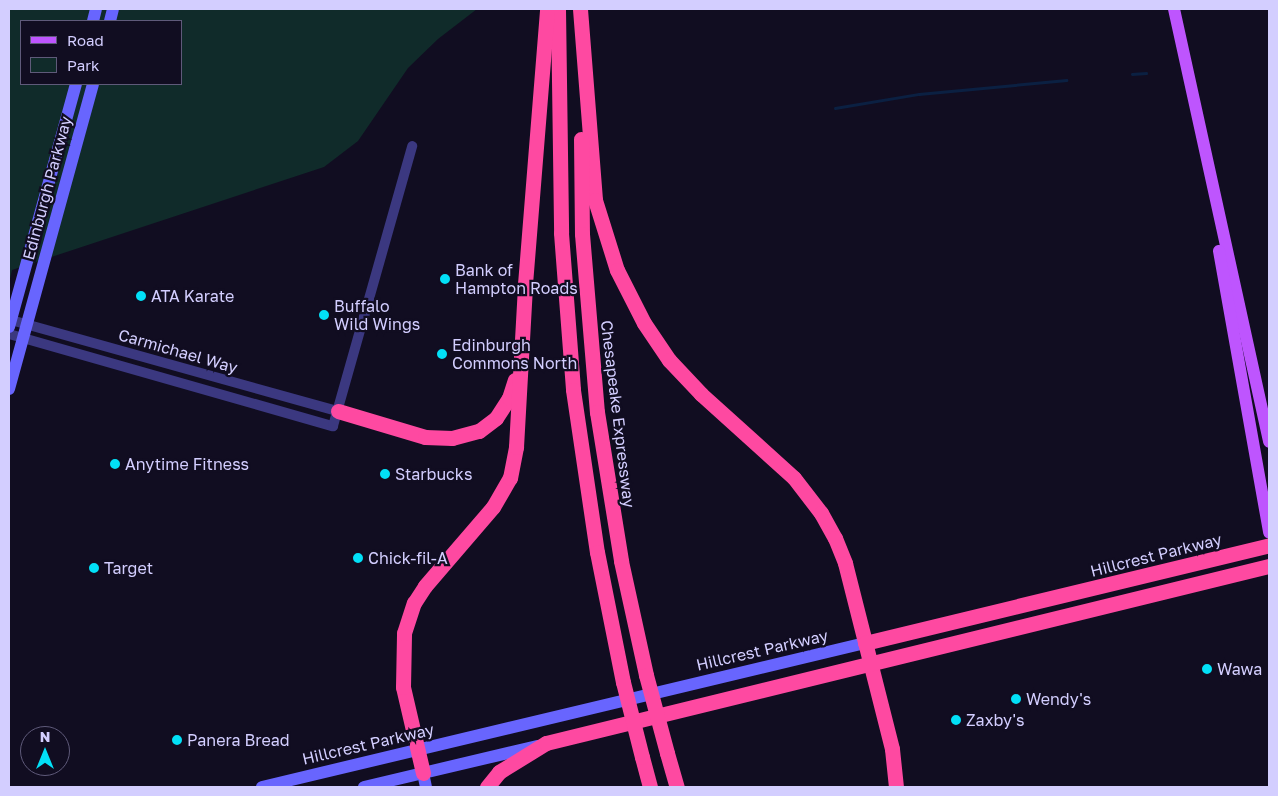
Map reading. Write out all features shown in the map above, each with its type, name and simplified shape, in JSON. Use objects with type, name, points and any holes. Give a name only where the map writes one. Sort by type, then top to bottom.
[{"type":"highway","points":[[425,780],[417,750],[401,668],[408,617],[425,586],[493,507],[510,478],[516,447],[546,9]]},
{"type":"highway","points":[[558,9],[560,223],[572,380],[597,552],[623,682],[650,787]]},
{"type":"highway","points":[[580,9],[596,200],[621,279],[644,323],[669,360],[701,394],[794,478],[822,513],[845,563],[892,749],[896,787]]},
{"type":"highway","name":"Chesapeake Expressway","points":[[580,9],[580,174],[589,330],[608,486],[646,675],[677,787]]},
{"type":"highway","points":[[338,412],[425,437],[452,438],[479,431],[496,418],[509,398],[521,362]]},
{"type":"highway","name":"Hillcrest Parkway","points":[[865,643],[1269,545]]},
{"type":"highway","points":[[487,787],[500,772],[546,743],[1269,566]]},
{"type":"main road","points":[[1174,9],[1269,442]]},
{"type":"main road","name":"Edinburgh Parkway","points":[[10,324],[76,85]]},
{"type":"main road","name":"Edinburgh Parkway","points":[[9,389],[92,85]]},
{"type":"main road","points":[[1201,135],[1269,533]]},
{"type":"main road","name":"Hillcrest Parkway","points":[[262,787],[865,643]]},
{"type":"main road","points":[[364,787],[425,780],[546,743]]},
{"type":"street","points":[[338,412],[412,146]]},
{"type":"street","name":"Carmichael Way","points":[[9,334],[333,426],[338,412],[26,324],[10,324]]},
{"type":"green space","points":[[9,9],[477,9],[438,39],[408,68],[358,141],[324,167],[12,270],[9,283]]},
{"type":"waterway","points":[[1132,74],[1146,73]]},
{"type":"waterway","points":[[835,108],[919,94],[1066,80]]},
{"type":"place","name":"Bank of Hampton Roads","points":[[445,279]]},
{"type":"place","name":"ATA Karate","points":[[141,296]]},
{"type":"place","name":"Buffalo Wild Wings","points":[[324,315]]},
{"type":"place","name":"Edinburgh Commons North","points":[[442,354]]},
{"type":"place","name":"Anytime Fitness","points":[[115,464]]},
{"type":"place","name":"Starbucks","points":[[385,474]]},
{"type":"place","name":"Chick-fil-A","points":[[358,558]]},
{"type":"place","name":"Target","points":[[94,568]]},
{"type":"place","name":"Wawa","points":[[1207,669]]},
{"type":"place","name":"Wendy's","points":[[1016,699]]},
{"type":"place","name":"Zaxby's","points":[[956,720]]},
{"type":"place","name":"Panera Bread","points":[[177,740]]}]
